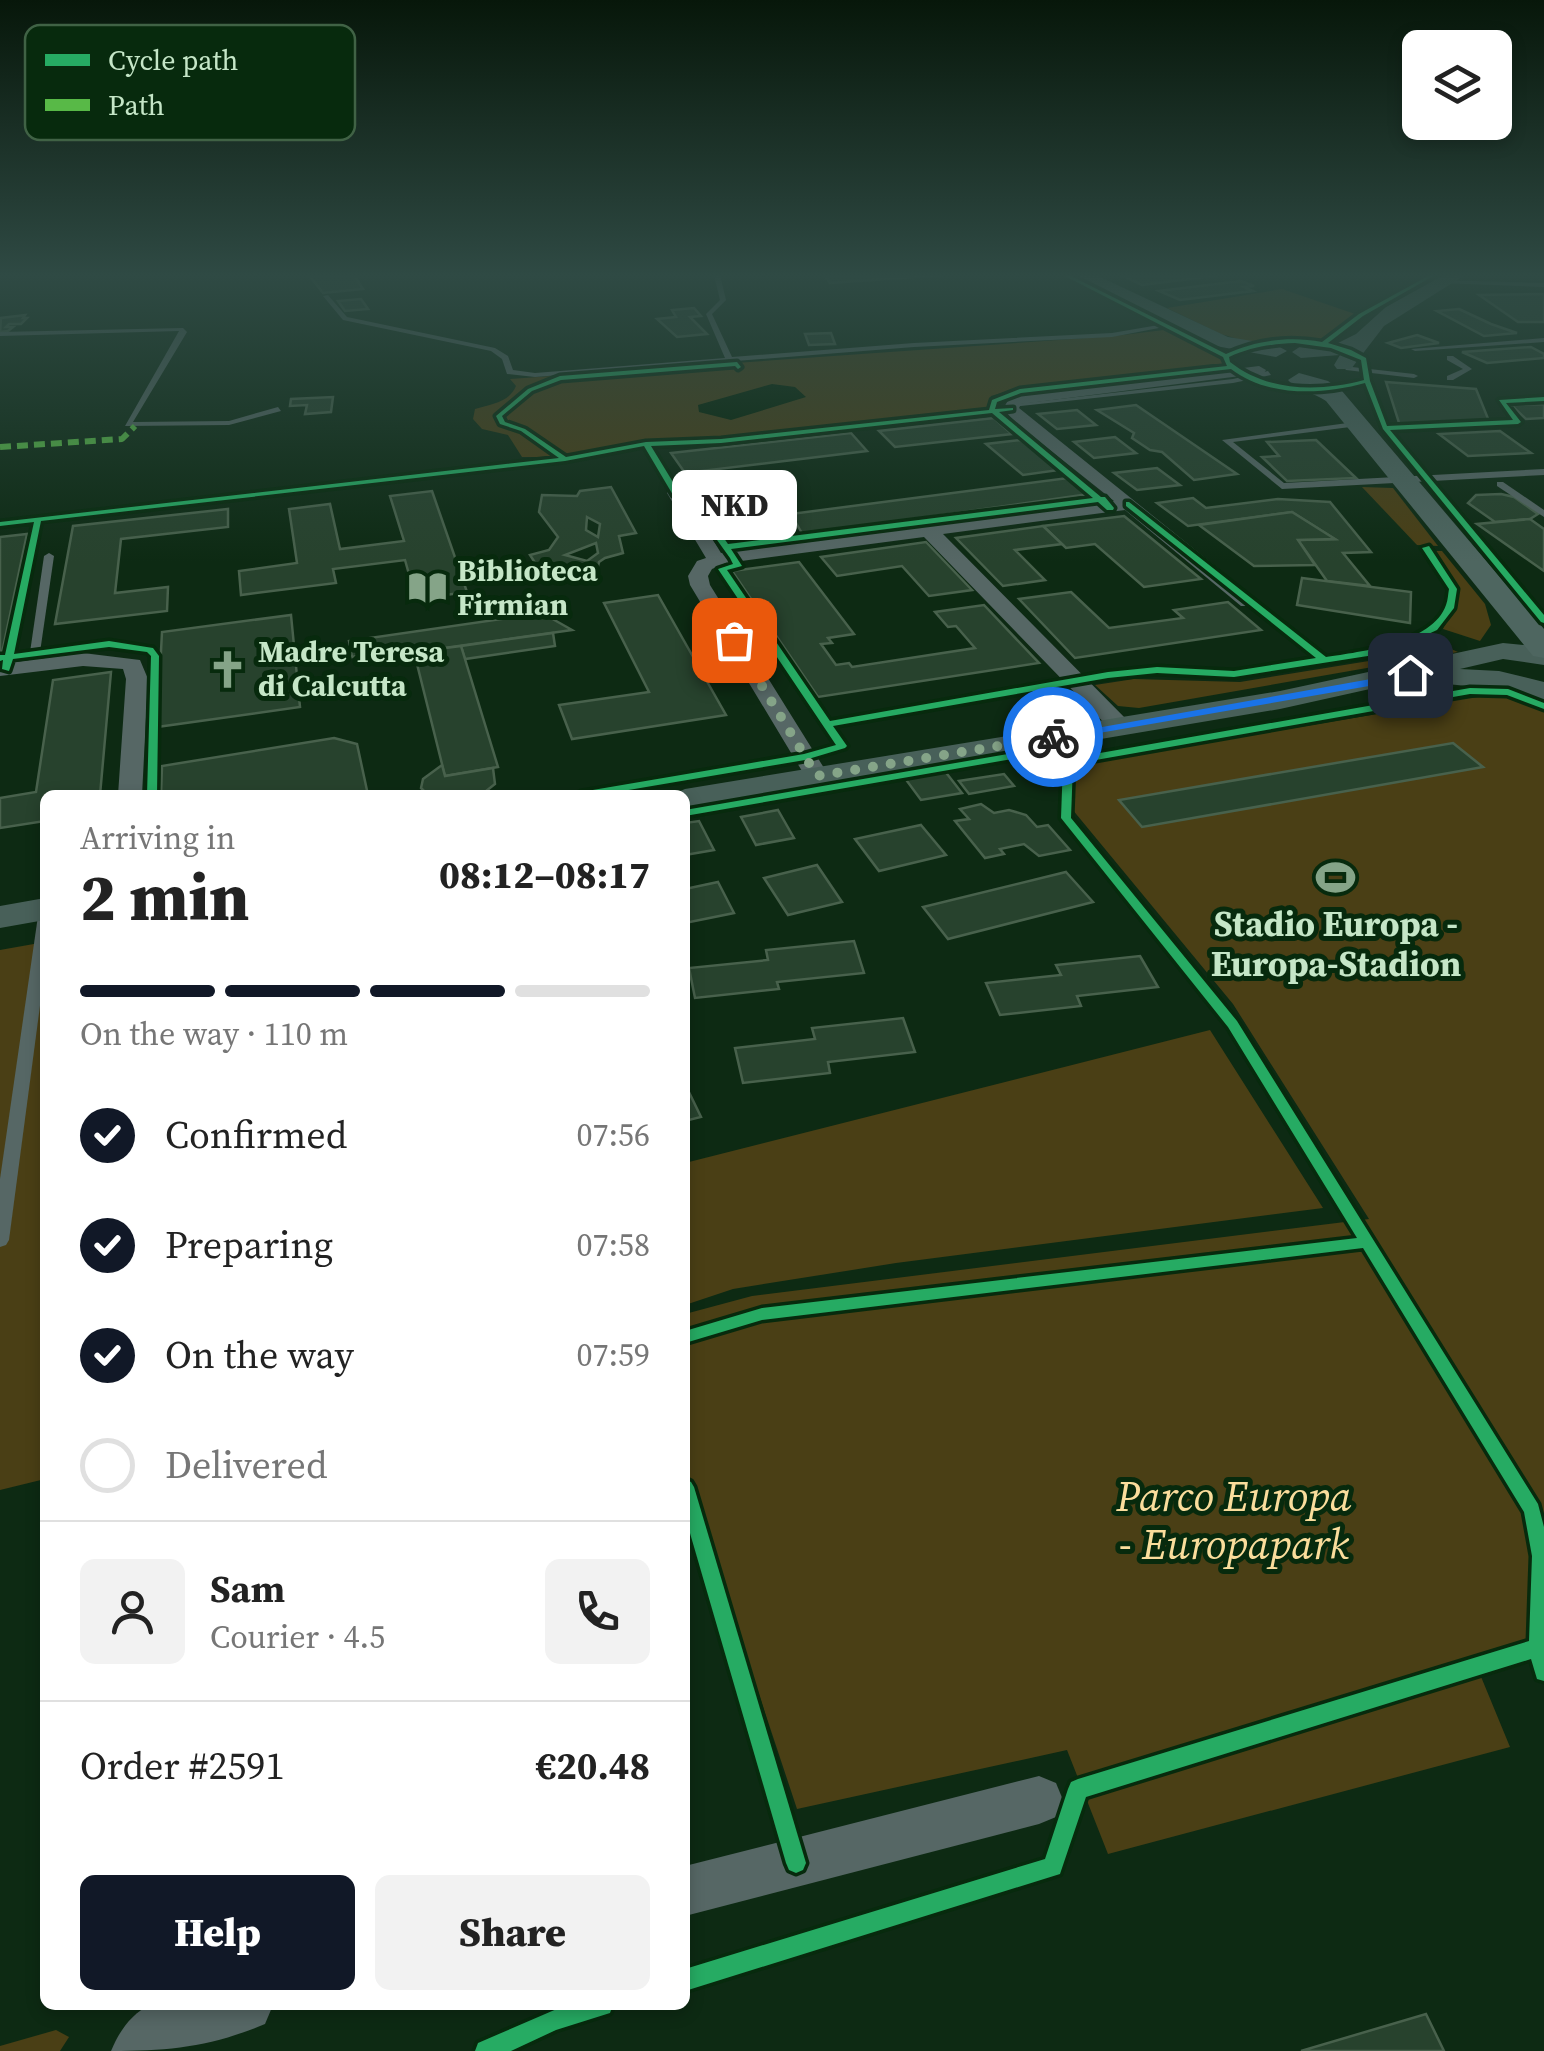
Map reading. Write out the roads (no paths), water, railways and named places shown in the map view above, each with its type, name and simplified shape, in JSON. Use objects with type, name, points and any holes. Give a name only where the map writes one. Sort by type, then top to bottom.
[{"type":"main road","points":[[1299,380],[1341,371]]},
{"type":"main road","points":[[1344,371],[1338,390],[1350,416]]},
{"type":"main road","points":[[1263,372],[1327,390],[1544,652]]},
{"type":"main road","points":[[1448,664],[1493,643],[1502,625],[1492,590]]},
{"type":"main road","points":[[690,798],[1122,728],[1503,651],[1544,652]]},
{"type":"main road","points":[[1371,680],[1466,669],[1544,668]]},
{"type":"main road","points":[[1371,680],[1468,678],[1544,690]]},
{"type":"main road","points":[[0,916],[40,909]]},
{"type":"street","points":[[1248,602],[1022,420],[1011,404],[1025,397],[1263,372]]},
{"type":"street","points":[[676,493],[716,561]]},
{"type":"street","points":[[817,776],[700,584],[698,576],[704,565],[1130,504]]},
{"type":"street","points":[[930,532],[1122,728]]},
{"type":"street","points":[[0,670],[114,660],[132,665],[137,679],[130,790]]},
{"type":"street","points":[[690,1890],[1040,1800]]},
{"type":"street","points":[[138,2051],[160,2028],[227,2010]]},
{"type":"lane","points":[[160,371],[128,424],[230,423],[278,409]]},
{"type":"lane","points":[[510,371],[550,374],[589,371]]},
{"type":"lane","points":[[1352,371],[1414,376]]},
{"type":"lane","points":[[1450,378],[1465,371]]},
{"type":"lane","points":[[1292,424],[1350,416]]},
{"type":"lane","points":[[1350,416],[1226,440],[1282,486],[1544,472]]},
{"type":"lane","points":[[1439,478],[1432,472],[1460,470]]},
{"type":"lane","points":[[1500,484],[1544,514]]},
{"type":"lane","points":[[33,666],[49,556]]},
{"type":"lane","points":[[0,1240],[40,952]]},
{"type":"place","name":"Biblioteca Firmian","points":[[427,588]]},
{"type":"place","name":"NKD","points":[[734,640]]},
{"type":"place","name":"Madre Teresa di Calcutta","points":[[228,669]]},
{"type":"place","name":"Stadio Europa - Europa-Stadion","points":[[1336,877]]},
{"type":"park label","name":"Parco Europa - Europapark","points":[[1234,1520]]}]
